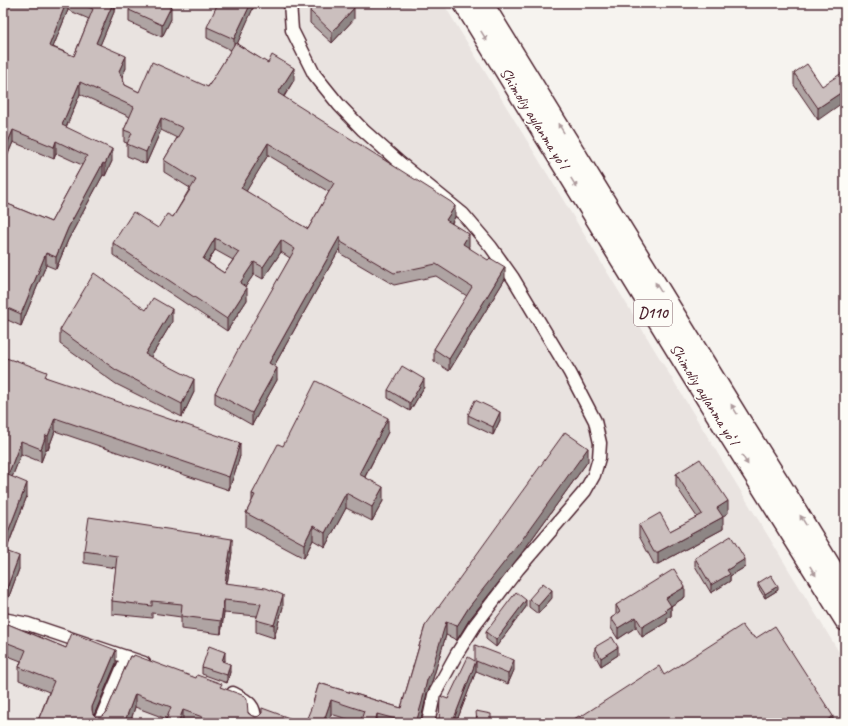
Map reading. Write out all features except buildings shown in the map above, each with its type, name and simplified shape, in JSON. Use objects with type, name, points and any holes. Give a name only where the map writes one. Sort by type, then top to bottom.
[{"type":"main road","name":"Shimoliy aylanma yoʻl","points":[[463,3],[668,320],[845,589]]},
{"type":"main road","name":"Shimoliy aylanma yoʻl","points":[[484,3],[845,621]]},
{"type":"street","points":[[290,3],[292,30],[314,74],[339,105],[363,130],[400,163],[462,214],[491,247],[513,278],[570,373],[595,421],[600,443],[599,458],[594,475],[585,491],[518,569],[475,625],[456,655],[434,695],[428,723]]},
{"type":"street","points":[[3,619],[28,624],[156,667]]},
{"type":"street","points":[[99,723],[127,657]]},
{"type":"street","points":[[223,690],[246,700],[252,706],[256,714],[255,723]]},
{"type":"shaded area","points":[[3,3],[443,3],[845,662],[845,723],[3,723]]}]
